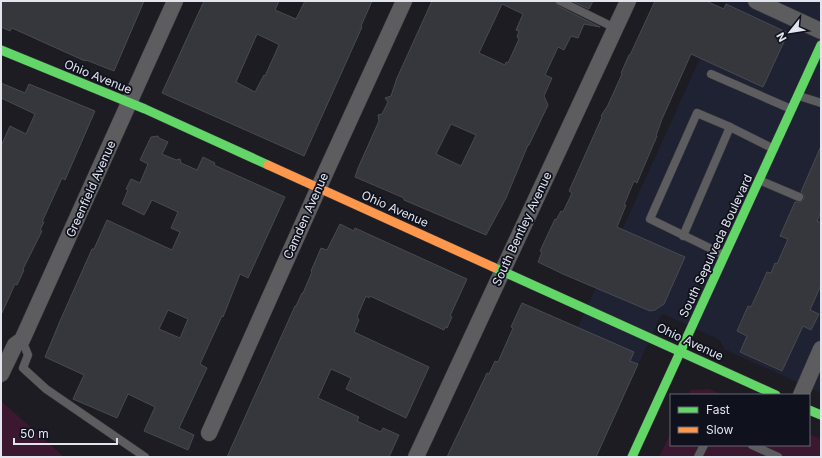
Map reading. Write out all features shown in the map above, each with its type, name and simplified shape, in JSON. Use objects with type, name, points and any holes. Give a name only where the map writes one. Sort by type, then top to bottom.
[{"type":"street","name":"Greenfield Avenue","points":[[1,374],[15,345],[22,340],[175,1]]},
{"type":"street","name":"Camden Avenue","points":[[210,433],[404,1]]},
{"type":"street","name":"South Bentley Avenue","points":[[416,457],[628,1]]},
{"type":"street","points":[[756,1],[821,31]]},
{"type":"street","name":"South Sepulveda Boulevard","points":[[632,457],[821,45]]},
{"type":"street","name":"Ohio Avenue","points":[[1,50],[130,103],[774,394]]},
{"type":"street","points":[[801,394],[821,349]]},
{"type":"street","points":[[810,410],[821,415]]},
{"type":"lane","points":[[560,1],[615,28]]},
{"type":"lane","points":[[711,74],[791,110]]},
{"type":"lane","points":[[798,95],[821,103]]},
{"type":"lane","points":[[725,256],[650,219],[697,113],[730,127],[774,149]]},
{"type":"lane","points":[[683,236],[730,127]]},
{"type":"lane","points":[[759,180],[799,197]]},
{"type":"lane","points":[[22,340],[28,354],[23,368],[46,389],[145,457]]},
{"type":"lane","points":[[698,457],[704,446]]},
{"type":"lane","points":[[754,446],[778,457]]},
{"type":"shaded area","points":[[726,1],[821,1],[821,393],[724,349],[720,340],[663,314],[661,315],[596,457],[519,457]]},
{"type":"shaded area","points":[[709,389],[721,394],[688,394],[690,390]]},
{"type":"shaded area","points":[[1,401],[64,457],[1,457]]},
{"type":"shaded area","points":[[670,434],[670,446],[810,446],[810,434],[821,439],[821,457],[659,457]]},
{"type":"building","points":[[1,1],[144,1],[114,71],[86,60],[85,61],[12,28],[10,31],[1,27]]},
{"type":"building","points":[[204,1],[279,1],[275,10],[296,19],[305,1],[372,1],[361,26],[362,27],[304,156],[162,93]],"holes":[[[257,34],[279,45],[265,76],[264,75],[255,92],[236,82]]]},
{"type":"building","points":[[432,1],[555,1],[558,6],[600,27],[584,24],[578,38],[571,36],[564,50],[558,47],[545,75],[552,78],[544,96],[548,105],[528,145],[506,198],[486,235],[355,177],[379,121],[378,115],[382,114],[388,102],[385,98],[391,96],[397,78]],"holes":[[[502,4],[523,14],[516,30],[519,31],[517,37],[519,39],[508,63],[506,62],[505,65],[479,53]],[[451,124],[476,135],[461,166],[436,154]]]},
{"type":"building","points":[[572,1],[593,1],[589,9]]},
{"type":"building","points":[[655,1],[706,1],[724,9],[726,4],[788,33],[763,87],[691,54],[662,119],[657,136],[637,183],[634,181],[617,227],[685,257],[664,304],[655,310],[650,311],[538,262],[542,252],[540,251],[555,219],[556,220],[561,211],[563,212],[572,193],[569,191],[602,117],[601,116],[608,105],[629,55]]},
{"type":"building","points":[[1,83],[25,93],[29,84],[95,111],[65,180],[62,178],[42,222],[44,222],[40,230],[42,231],[23,269],[24,270],[17,285],[15,284],[1,315],[1,146],[10,126],[26,134],[35,114],[1,98]]},
{"type":"building","points":[[158,136],[159,138],[168,142],[162,154],[176,160],[180,159],[181,163],[197,170],[203,157],[215,163],[214,165],[285,197],[248,278],[240,274],[223,317],[222,316],[200,364],[207,368],[179,428],[194,435],[188,450],[144,431],[155,407],[128,394],[117,418],[73,399],[84,375],[45,357],[92,249],[94,249],[107,220],[172,250],[180,232],[171,228],[178,212],[152,200],[144,215],[122,204],[128,190],[126,189],[131,179],[140,183],[148,164],[140,160],[151,137]],"holes":[[[168,310],[188,319],[180,338],[159,329]]]},
{"type":"building","points":[[821,146],[821,212],[817,221],[821,223],[821,285],[810,310],[819,314],[811,330],[803,326],[782,371],[740,352],[747,336],[737,331],[748,306],[751,307],[767,272],[771,273],[775,263],[777,264],[788,239],[780,236],[795,202],[800,202],[804,199],[801,192]]},
{"type":"building","points":[[340,224],[354,231],[355,228],[467,279],[450,316],[452,317],[447,328],[445,327],[444,330],[370,296],[369,298],[366,296],[357,317],[359,320],[354,332],[429,367],[406,418],[346,389],[351,378],[331,369],[318,398],[359,417],[357,421],[381,432],[383,428],[399,435],[389,457],[227,457],[295,306],[303,293],[321,248],[327,250]]},
{"type":"building","points":[[522,303],[634,352],[630,361],[638,364],[596,457],[447,457],[487,373],[489,374],[495,361],[498,362]]},
{"type":"traffic: fast","points":[[632,457],[821,45]]},
{"type":"traffic: fast","points":[[1,50],[145,109],[268,165]]},
{"type":"traffic: fast","points":[[493,267],[774,394]]},
{"type":"traffic: fast","points":[[810,410],[821,415]]},
{"type":"traffic: slow","points":[[268,165],[493,267]]}]
